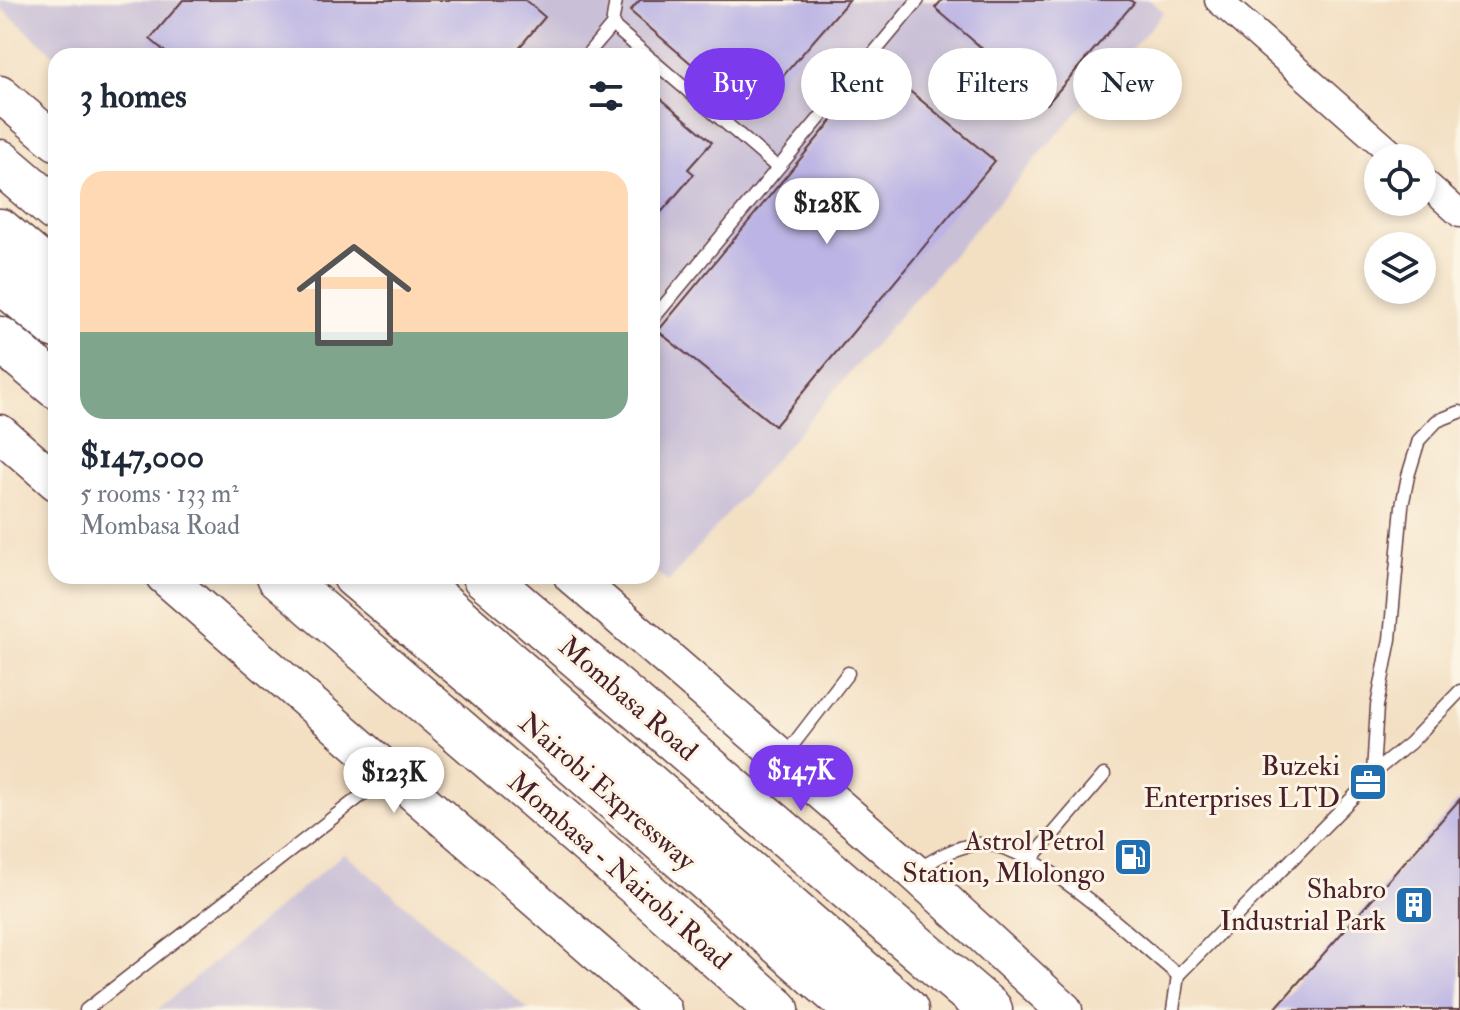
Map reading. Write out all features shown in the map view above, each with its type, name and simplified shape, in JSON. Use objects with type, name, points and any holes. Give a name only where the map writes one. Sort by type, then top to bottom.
[{"type":"highway","points":[[0,162],[48,203]]},
{"type":"highway","points":[[0,231],[48,271]]},
{"type":"highway","points":[[0,280],[48,319]]},
{"type":"highway","points":[[0,339],[48,379]]},
{"type":"highway","name":"Mombasa - Nairobi Road","points":[[288,584],[634,882],[777,1010]]},
{"type":"highway","name":"Nairobi Expressway","points":[[365,584],[856,1010]]},
{"type":"highway","name":"Nairobi Expressway","points":[[418,584],[906,1010]]},
{"type":"highway","name":"Mombasa Road","points":[[493,584],[990,1010]]},
{"type":"street","points":[[1218,0],[1381,144]]},
{"type":"street","points":[[0,94],[48,135]]},
{"type":"street","points":[[1436,193],[1460,214]]},
{"type":"street","points":[[0,433],[48,475]]},
{"type":"street","points":[[173,584],[663,1010]]},
{"type":"street","points":[[581,584],[914,872],[1064,1010]]},
{"type":"lane","points":[[593,48],[612,25],[616,0]]},
{"type":"lane","points":[[660,310],[918,0]]},
{"type":"lane","points":[[612,25],[638,48]]},
{"type":"lane","points":[[660,67],[778,168]]},
{"type":"lane","points":[[1373,773],[1377,706],[1390,639],[1402,506],[1408,476],[1419,440],[1437,421],[1460,412]]},
{"type":"lane","points":[[783,758],[848,673]]},
{"type":"lane","points":[[1173,1010],[1178,975],[1368,782],[1373,773],[1410,743],[1460,691]]},
{"type":"lane","points":[[86,1010],[391,772]]},
{"type":"lane","points":[[1030,861],[1104,775]]},
{"type":"lane","points":[[914,872],[944,853],[980,844],[1009,850],[1061,878],[1178,975]]},
{"type":"shaded area","points":[[0,0],[1150,0],[1164,12],[1133,48],[1073,48],[1073,117],[668,582],[660,576],[660,48],[48,49],[0,7]]},
{"type":"shaded area","points":[[344,853],[529,1010],[157,1010]]},
{"type":"building","points":[[183,0],[525,0],[545,17],[519,48],[161,48],[150,39]]},
{"type":"building","points":[[640,0],[849,0],[807,48],[801,48],[801,55],[785,74],[785,48],[684,48],[684,57],[630,11]]},
{"type":"building","points":[[942,0],[1130,0],[1134,3],[1095,48],[1073,48],[1073,74],[1057,92],[1057,48],[982,48],[935,8]]},
{"type":"building","points":[[912,93],[928,106],[928,120],[945,120],[995,161],[775,426],[660,333],[660,329],[833,120],[912,120]]},
{"type":"building","points":[[660,98],[712,142],[688,169],[694,174],[660,214]]},
{"type":"building","name":"Shabro Industrial Park","points":[[1460,799],[1460,1010],[1274,1010]]},
{"type":"place","name":"Buzeki Enterprises LTD","points":[[1368,782]]},
{"type":"place","name":"Astrol Petrol Station, Mlolongo","points":[[1133,857]]},
{"type":"place","name":"Shabro Industrial Park","points":[[1414,905]]}]
